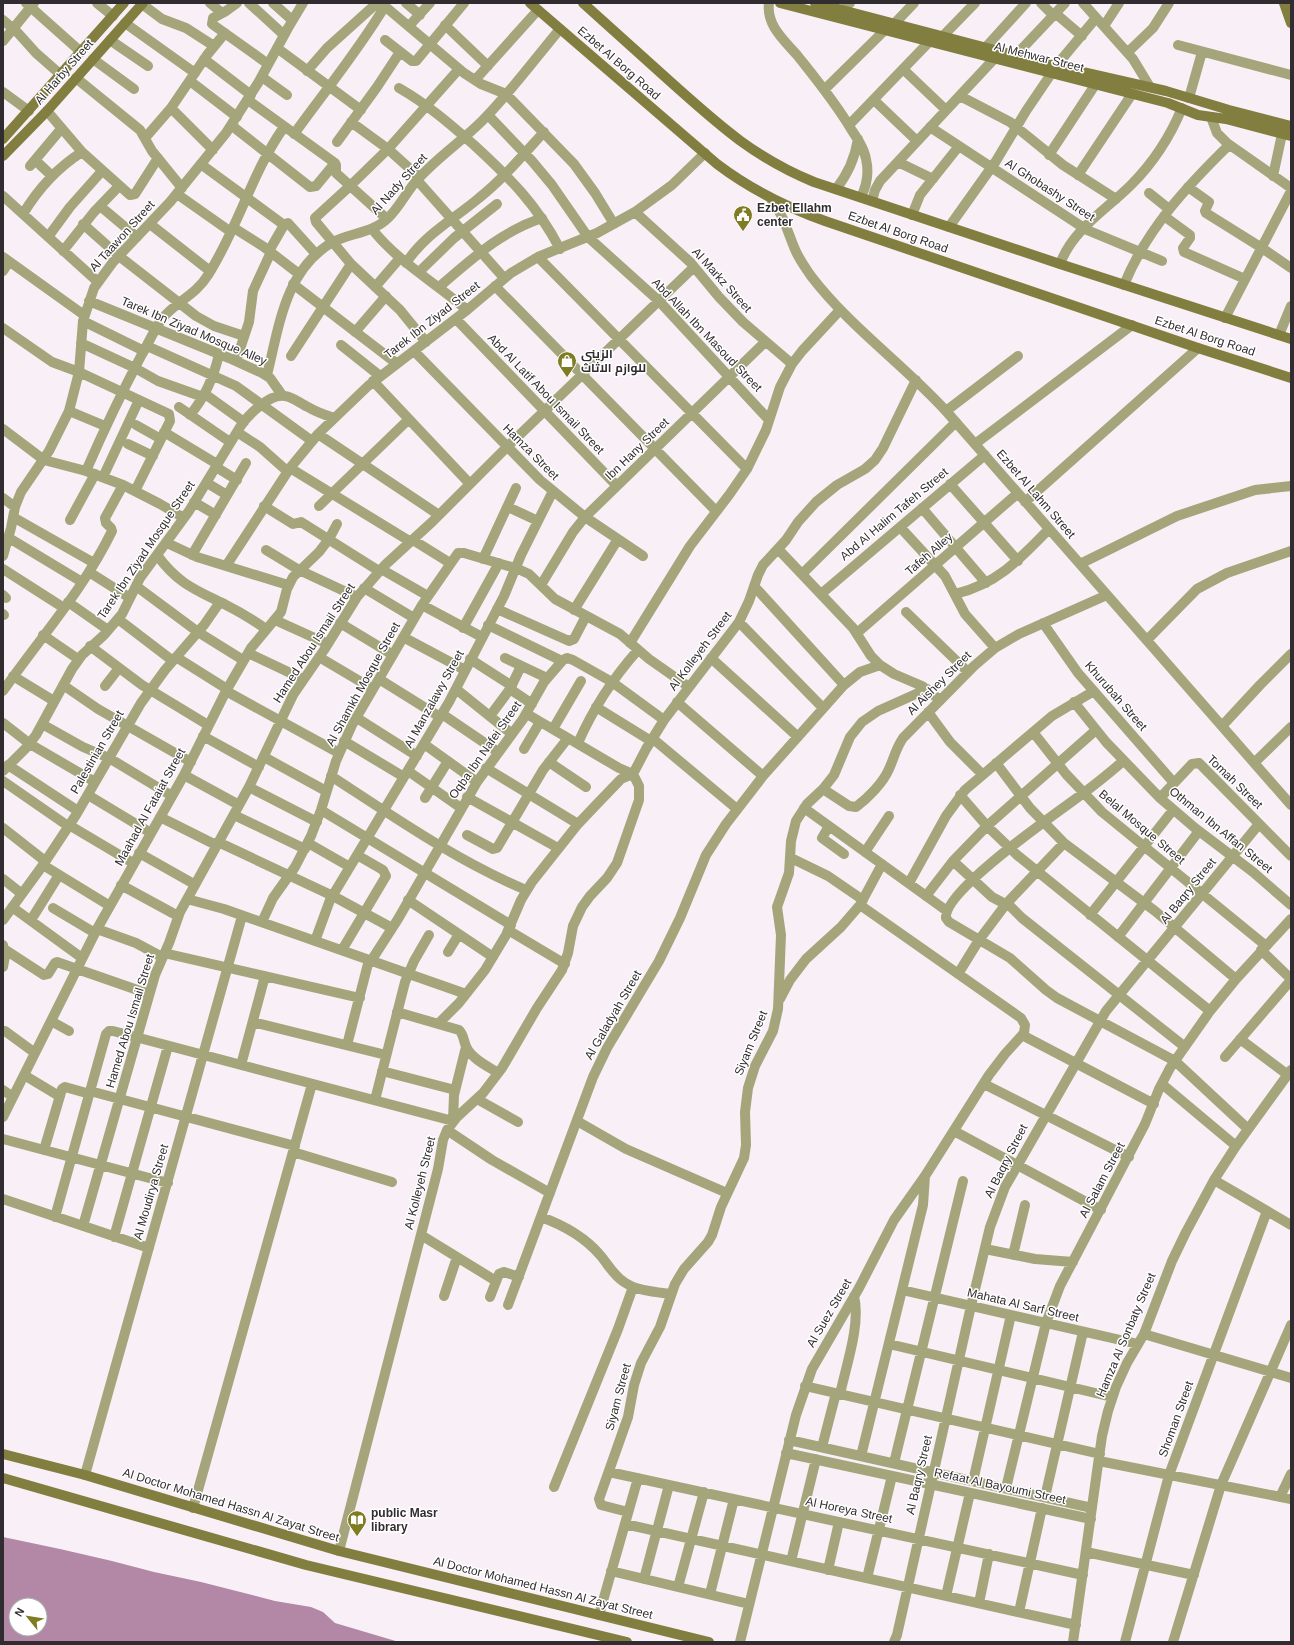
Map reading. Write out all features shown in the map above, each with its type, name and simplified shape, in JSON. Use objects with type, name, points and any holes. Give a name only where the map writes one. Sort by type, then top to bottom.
[{"type":"street","points":[[97,3],[113,16]]},
{"type":"street","name":"Al Harby Street","points":[[3,139],[61,76],[124,3]]},
{"type":"street","points":[[210,3],[222,14]]},
{"type":"street","points":[[237,3],[222,14],[213,18],[211,22],[213,25],[268,64]]},
{"type":"street","points":[[249,3],[284,35]]},
{"type":"street","points":[[273,3],[292,20]]},
{"type":"street","name":"Al Taawon Street","points":[[3,556],[9,538],[15,507],[24,485],[44,460],[55,442],[68,411],[79,372],[84,318],[89,301],[98,282],[119,256],[180,191],[214,150],[262,77],[276,48],[303,3]]},
{"type":"street","points":[[406,3],[420,15]]},
{"type":"street","points":[[409,26],[430,3]]},
{"type":"street","points":[[385,40],[400,52],[415,61],[464,3]]},
{"type":"street","name":"Ezbet Al Borg Road","points":[[530,3],[540,8],[560,29],[705,153],[736,178],[771,198],[818,219],[1291,378]]},
{"type":"street","name":"Ezbet Al Borg Road","points":[[583,3],[735,138],[763,157],[788,171],[912,215],[1291,339]]},
{"type":"street","points":[[769,3],[769,15],[774,28],[825,89],[858,139],[864,153],[867,168],[866,183],[861,197]]},
{"type":"street","name":"Al Mehwar Street","points":[[780,3],[994,59],[1150,87],[1291,126]]},
{"type":"street","name":"Al Mehwar Street","points":[[815,3],[846,7],[894,24],[1015,56],[1095,85],[1182,108],[1195,114],[1286,135]]},
{"type":"street","points":[[894,24],[914,3]]},
{"type":"street","points":[[942,37],[975,3]]},
{"type":"street","points":[[985,48],[1026,3]]},
{"type":"street","points":[[1041,3],[1082,36]]},
{"type":"street","points":[[1015,56],[1065,3]]},
{"type":"street","points":[[1083,3],[1128,52],[1150,87]]},
{"type":"street","points":[[1104,26],[1119,3]]},
{"type":"street","points":[[1128,52],[1153,28],[1169,3]]},
{"type":"street","points":[[3,40],[30,4],[78,55],[86,67]]},
{"type":"street","points":[[142,4],[162,19],[186,28],[214,46]]},
{"type":"street","name":"Al Harby Street","points":[[3,156],[47,111],[142,4]]},
{"type":"street","points":[[381,4],[459,69],[487,87],[506,94],[544,132],[582,174],[596,193],[614,224]]},
{"type":"street","points":[[307,71],[327,48],[381,4]]},
{"type":"street","points":[[294,134],[328,86],[353,56],[381,4]]},
{"type":"street","points":[[1286,5],[1291,23]]},
{"type":"street","points":[[475,80],[540,8]]},
{"type":"street","points":[[949,227],[992,168],[1038,92],[1096,18]]},
{"type":"street","points":[[3,20],[61,76]]},
{"type":"street","points":[[125,23],[192,77],[267,154],[307,186],[312,188],[316,186],[335,163]]},
{"type":"street","points":[[445,25],[488,66]]},
{"type":"street","name":"Al Nady Street","points":[[267,376],[285,303],[299,274],[316,254],[333,242],[349,235],[372,229],[387,219],[418,179],[488,115],[560,29]]},
{"type":"street","points":[[825,89],[885,30]]},
{"type":"street","points":[[145,138],[171,108],[204,59],[225,33]]},
{"type":"street","points":[[110,40],[148,66]]},
{"type":"street","points":[[849,125],[929,42]]},
{"type":"street","points":[[1178,45],[1291,75]]},
{"type":"street","points":[[276,48],[361,110]]},
{"type":"street","points":[[337,142],[361,110],[400,52]]},
{"type":"street","points":[[1189,98],[1202,52]]},
{"type":"street","points":[[93,58],[134,89]]},
{"type":"street","points":[[204,59],[284,127],[335,163],[336,173],[387,219]]},
{"type":"street","points":[[872,201],[878,184],[994,59]]},
{"type":"street","points":[[426,342],[407,318],[386,296],[351,264],[316,222],[315,218],[388,149],[459,69]]},
{"type":"street","points":[[903,69],[946,110]]},
{"type":"street","points":[[262,77],[287,94]]},
{"type":"street","points":[[76,78],[138,127],[180,191],[232,230],[270,251],[299,274]]},
{"type":"street","points":[[1049,155],[1095,85]]},
{"type":"street","points":[[398,88],[427,106],[465,137],[506,174],[521,190],[542,218],[560,249]]},
{"type":"street","points":[[3,92],[29,111]]},
{"type":"street","points":[[1078,175],[1132,94]]},
{"type":"street","points":[[960,96],[1004,118],[1049,155],[1116,199]]},
{"type":"street","points":[[874,100],[917,141]]},
{"type":"street","points":[[171,108],[214,150]]},
{"type":"street","points":[[1060,264],[1070,245],[1084,228],[1136,180],[1157,154],[1174,126],[1182,108]]},
{"type":"street","points":[[47,111],[82,152],[118,186],[130,195],[135,194],[158,158]]},
{"type":"street","name":"Abd Allah Ibn Masoud Street","points":[[488,115],[525,153],[559,193],[588,237],[659,301],[769,420]]},
{"type":"street","points":[[1210,117],[1217,133],[1229,145],[1291,188]]},
{"type":"street","points":[[351,122],[388,149],[418,179],[450,220],[504,278]]},
{"type":"street","points":[[95,474],[105,426],[145,349],[156,329],[169,311],[197,289],[210,271],[232,230],[267,154],[284,127]]},
{"type":"street","name":"Al Ghobashy Street","points":[[930,127],[1084,228],[1101,237],[1162,261]]},
{"type":"street","points":[[52,176],[33,163],[61,129]]},
{"type":"street","points":[[375,287],[428,236],[479,198],[506,174],[544,132]]},
{"type":"street","points":[[1273,176],[1286,135]]},
{"type":"street","points":[[836,189],[850,168],[858,139]]},
{"type":"street","points":[[1124,285],[1140,252],[1167,213],[1188,188],[1229,145]]},
{"type":"street","points":[[912,215],[918,198],[959,146]]},
{"type":"street","points":[[23,214],[33,198],[52,176],[82,152]]},
{"type":"street","name":"Tarek Ibn Ziyad Street","points":[[226,566],[288,470],[334,418],[377,379],[396,363],[456,319],[504,278],[538,257],[588,237],[635,212],[672,185],[705,153]]},
{"type":"street","points":[[898,162],[933,179]]},
{"type":"street","points":[[202,165],[284,225]]},
{"type":"street","points":[[48,237],[70,207],[102,171]]},
{"type":"street","points":[[64,251],[84,224],[118,186]]},
{"type":"street","points":[[1188,188],[1209,202],[1205,211],[1206,213],[1291,268]]},
{"type":"street","points":[[1226,318],[1291,191]]},
{"type":"street","points":[[1149,193],[1190,236],[1183,248],[1184,252],[1245,279]]},
{"type":"street","points":[[3,196],[98,282]]},
{"type":"street","name":"Ezbet Al Lahm Street","points":[[771,198],[784,219],[799,257],[818,285],[864,334],[916,380],[946,411],[1291,805]]},
{"type":"street","points":[[419,272],[439,251],[497,204]]},
{"type":"street","points":[[100,206],[137,237]]},
{"type":"street","name":"Al Markz Street","points":[[635,212],[694,267],[728,306],[765,342],[792,364]]},
{"type":"street","points":[[439,287],[480,252],[510,231],[542,218]]},
{"type":"street","points":[[236,361],[251,314],[253,291],[270,251],[284,225],[289,223],[316,254]]},
{"type":"street","points":[[84,224],[119,256],[196,316],[208,323],[244,336]]},
{"type":"street","points":[[150,224],[210,271]]},
{"type":"street","points":[[372,229],[403,260],[467,310]]},
{"type":"street","points":[[538,257],[620,338],[747,468]]},
{"type":"street","points":[[3,271],[6,259],[84,318],[145,349],[213,375],[236,386],[262,405],[315,438],[362,464],[439,516]]},
{"type":"street","points":[[291,356],[351,264]]},
{"type":"street","name":"Hamed Abou Ismail Street","points":[[83,1226],[149,994],[178,916],[194,884],[249,787],[280,721],[303,679],[328,644],[357,597],[380,570],[439,516],[507,447],[694,267]]},
{"type":"street","points":[[293,284],[396,363]]},
{"type":"street","points":[[495,286],[716,511]]},
{"type":"street","points":[[355,332],[386,296]]},
{"type":"street","name":"Tarek Ibn Ziyad Mosque Alley","points":[[89,301],[236,361],[267,376],[282,395]]},
{"type":"street","points":[[1279,335],[1291,306]]},
{"type":"street","points":[[578,743],[596,707],[634,646],[690,546],[736,486],[747,468],[759,445],[780,387],[792,364],[840,310]]},
{"type":"street","name":"Abd Al Latif Abou Ismail Street","points":[[456,319],[617,486]]},
{"type":"street","points":[[975,444],[1132,325]]},
{"type":"street","points":[[3,328],[46,359],[79,372],[169,414],[170,420],[135,491]]},
{"type":"street","name":"Ibn Hany Street","points":[[541,585],[573,532],[585,517],[765,342]]},
{"type":"street","points":[[81,343],[135,368],[158,381],[204,396],[244,422]]},
{"type":"street","points":[[340,345],[377,379],[409,419],[470,484]]},
{"type":"street","points":[[1025,502],[1198,348]]},
{"type":"street","name":"Hamza Street","points":[[414,351],[507,447],[553,491],[585,517],[643,556]]},
{"type":"street","points":[[190,415],[204,396],[213,375],[219,354]]},
{"type":"street","points":[[946,411],[1018,356]]},
{"type":"street","name":"Al Kolleyeh Street","points":[[339,1551],[438,1170],[443,1140],[447,1130],[453,1121],[478,1099],[498,1073],[537,1008],[559,976],[564,964],[574,926],[582,907],[607,878],[619,858],[639,800],[639,786],[634,774],[664,720],[739,622],[763,565],[816,502],[837,485],[865,470],[875,460],[883,448],[916,380]]},
{"type":"street","points":[[282,395],[290,397],[313,410],[334,418]]},
{"type":"street","name":"Tarek Ibn Ziyad Mosque Street","points":[[6,768],[30,744],[78,659],[118,619],[136,586],[184,518],[217,466],[230,442],[244,422],[262,405],[282,395]]},
{"type":"street","points":[[70,520],[95,474],[139,400]]},
{"type":"street","points":[[178,407],[230,442]]},
{"type":"street","points":[[68,411],[105,426]]},
{"type":"street","points":[[319,506],[409,419]]},
{"type":"street","points":[[802,574],[956,422]]},
{"type":"street","points":[[136,426],[163,435],[217,466],[237,480]]},
{"type":"street","points":[[3,429],[44,460],[95,474],[123,485],[184,518]]},
{"type":"street","points":[[237,432],[288,470],[332,494],[450,564]]},
{"type":"street","points":[[128,444],[152,456]]},
{"type":"street","name":"Abd Al Halim Tafeh Street","points":[[820,594],[985,455]]},
{"type":"street","points":[[192,555],[246,464]]},
{"type":"street","points":[[206,483],[228,495]]},
{"type":"street","points":[[950,484],[1018,560]]},
{"type":"street","points":[[3,691],[89,572],[112,531],[105,520],[123,485]]},
{"type":"street","points":[[1080,564],[1177,516],[1255,490],[1291,486]]},
{"type":"street","points":[[516,488],[484,559],[515,568],[528,574],[555,599],[616,631],[689,687]]},
{"type":"street","name":"Al Manzalawy Street","points":[[315,941],[324,913],[333,896],[456,689],[507,589],[515,568],[553,491]]},
{"type":"street","name":"Tafeh Alley","points":[[857,633],[1018,493]]},
{"type":"street","points":[[3,498],[15,507]]},
{"type":"street","points":[[194,502],[216,515]]},
{"type":"street","points":[[264,506],[293,524],[301,522],[380,570],[428,596]]},
{"type":"street","points":[[508,507],[538,521]]},
{"type":"street","points":[[922,508],[986,583]]},
{"type":"street","points":[[14,517],[94,563]]},
{"type":"street","name":"Maahad Al Fataiat Street","points":[[3,1116],[96,931],[184,775],[226,690],[246,657],[283,608],[288,585],[293,577],[315,556],[329,539],[337,524]]},
{"type":"street","points":[[900,527],[948,580],[962,609],[972,623],[995,648]]},
{"type":"street","points":[[955,594],[986,583],[1006,571],[1049,529]]},
{"type":"street","points":[[9,538],[82,582]]},
{"type":"street","points":[[574,610],[618,539]]},
{"type":"street","points":[[167,543],[192,555],[288,585]]},
{"type":"street","points":[[778,549],[857,633],[872,656],[880,665],[889,672],[917,683],[940,700]]},
{"type":"street","points":[[266,550],[299,570],[357,597]]},
{"type":"street","points":[[1147,640],[1197,590],[1227,573],[1291,551]]},
{"type":"street","name":"Al Shamkh Mosque Street","points":[[262,922],[273,898],[306,846],[317,822],[331,776],[344,741],[414,618],[457,554],[460,552],[484,559]]},
{"type":"street","points":[[157,556],[169,570],[183,582],[266,629]]},
{"type":"street","points":[[464,628],[499,564]]},
{"type":"street","points":[[3,569],[108,630]]},
{"type":"street","points":[[89,572],[130,598]]},
{"type":"street","points":[[136,586],[198,632],[246,657],[303,679]]},
{"type":"street","points":[[754,586],[844,684]]},
{"type":"street","points":[[364,588],[414,618]]},
{"type":"street","name":"Al Aishey Street","points":[[824,789],[851,807],[858,806],[887,773],[900,742],[968,672],[995,648],[1019,634],[1107,595]]},
{"type":"street","name":"Palestinian Street","points":[[3,920],[69,826],[128,724],[150,690],[174,659],[198,632],[220,602]]},
{"type":"street","points":[[422,606],[482,637]]},
{"type":"street","points":[[497,609],[569,641],[574,639],[586,616]]},
{"type":"street","points":[[906,612],[968,672]]},
{"type":"street","points":[[118,619],[174,659],[280,721],[339,753]]},
{"type":"street","points":[[275,620],[328,644]]},
{"type":"street","points":[[739,622],[823,708]]},
{"type":"street","points":[[340,623],[393,655]]},
{"type":"street","name":"Khurubah Street","points":[[1043,623],[1067,658],[1094,691],[1174,783]]},
{"type":"street","points":[[488,625],[562,661],[567,658],[571,659],[612,682],[664,720]]},
{"type":"street","points":[[43,635],[78,659]]},
{"type":"street","points":[[403,637],[465,670]]},
{"type":"street","points":[[90,646],[150,690],[208,725]]},
{"type":"street","points":[[1222,726],[1291,654]]},
{"type":"street","points":[[319,657],[373,690]]},
{"type":"street","points":[[505,658],[547,678]]},
{"type":"street","points":[[711,658],[798,737]]},
{"type":"street","points":[[470,660],[532,704]]},
{"type":"street","name":"Oqba Ibn Nafei Street","points":[[347,1045],[370,960],[392,928],[467,797],[486,768],[527,714],[547,678],[562,661]]},
{"type":"street","name":"Al Galadyah Street","points":[[508,1305],[602,1057],[659,961],[680,918],[706,855],[737,809],[763,776],[844,684],[860,672],[880,665]]},
{"type":"street","points":[[490,716],[511,688],[521,666]]},
{"type":"street","points":[[105,686],[118,668]]},
{"type":"street","points":[[14,676],[54,702]]},
{"type":"street","points":[[379,679],[441,715],[498,752]]},
{"type":"street","points":[[553,729],[581,681]]},
{"type":"street","points":[[63,685],[98,709],[128,724],[191,762]]},
{"type":"street","points":[[456,689],[512,734]]},
{"type":"street","name":"Siyam Street","points":[[628,1512],[602,1506],[599,1503],[599,1499],[628,1417],[637,1374],[646,1352],[660,1327],[671,1294],[684,1269],[710,1239],[727,1193],[741,1166],[745,1154],[745,1112],[748,1088],[755,1066],[775,1026],[779,1003],[781,935],[777,907],[788,878],[791,858],[791,841],[796,821],[804,808],[824,789],[837,770],[850,737],[862,722],[872,714],[927,689]]},
{"type":"street","points":[[909,884],[946,816],[960,795],[982,774],[1052,716],[1094,691]]},
{"type":"street","points":[[677,702],[763,776]]},
{"type":"street","name":"Othman Ibn Affan Street","points":[[1074,702],[1123,761],[1160,798],[1199,831],[1253,872],[1291,905]]},
{"type":"street","points":[[596,707],[652,740],[737,809]]},
{"type":"street","points":[[928,712],[953,745],[982,774]]},
{"type":"street","points":[[527,714],[620,768],[634,774]]},
{"type":"street","points":[[356,718],[417,756]]},
{"type":"street","points":[[524,749],[540,722]]},
{"type":"street","points":[[3,724],[30,744],[95,782]]},
{"type":"street","points":[[42,724],[84,747],[109,758],[172,796]]},
{"type":"street","points":[[1254,763],[1291,727]]},
{"type":"street","points":[[926,896],[953,861],[987,826],[1096,730]]},
{"type":"street","name":"Belal Mosque Street","points":[[1033,732],[1083,793],[1102,812],[1202,894],[1263,948],[1291,980]]},
{"type":"street","points":[[203,736],[259,767]]},
{"type":"street","points":[[467,835],[494,849],[497,848],[528,794],[549,762],[568,738]]},
{"type":"street","points":[[344,741],[432,787],[461,808]]},
{"type":"street","points":[[424,744],[477,782]]},
{"type":"street","points":[[264,757],[326,791]]},
{"type":"street","points":[[425,798],[448,761]]},
{"type":"street","points":[[1123,761],[1009,848],[959,895],[948,911],[946,916],[947,921],[1015,962],[1049,993],[1175,1061],[1248,1129]]},
{"type":"street","points":[[549,762],[586,787]]},
{"type":"street","points":[[996,763],[1043,822],[1064,843],[1144,903],[1236,979]]},
{"type":"street","name":"Tomah Street","points":[[1160,798],[1192,764],[1199,763],[1291,856]]},
{"type":"street","points":[[6,768],[78,811]]},
{"type":"street","points":[[486,768],[578,824]]},
{"type":"street","points":[[439,1023],[466,994],[493,957],[510,927],[526,890],[558,848],[578,824],[619,782],[627,776],[634,774]]},
{"type":"street","points":[[184,775],[239,805]]},
{"type":"street","points":[[331,776],[439,845],[487,872],[526,890]]},
{"type":"street","points":[[3,781],[69,826],[133,863]]},
{"type":"street","points":[[249,787],[317,822]]},
{"type":"street","points":[[88,794],[151,833]]},
{"type":"street","points":[[960,795],[987,826],[1009,848],[1210,1011]]},
{"type":"street","points":[[467,797],[558,848]]},
{"type":"street","points":[[804,808],[948,911]]},
{"type":"street","points":[[321,810],[424,872],[510,927],[564,964]]},
{"type":"street","points":[[1090,914],[1173,810]]},
{"type":"street","points":[[234,815],[350,867]]},
{"type":"street","points":[[865,852],[889,816]]},
{"type":"street","points":[[160,817],[333,896],[392,928]]},
{"type":"street","name":"Al Baqry Street","points":[[894,1642],[897,1635],[971,1306],[985,1249],[1000,1199],[1017,1165],[1100,1020],[1259,824]]},
{"type":"street","points":[[828,826],[822,838],[844,854]]},
{"type":"street","points":[[3,828],[59,875],[110,906]]},
{"type":"street","points":[[1118,937],[1199,831]]},
{"type":"street","points":[[958,974],[979,940],[1006,904],[1064,843]]},
{"type":"street","points":[[139,853],[194,884]]},
{"type":"street","points":[[342,950],[386,873],[358,855]]},
{"type":"street","points":[[791,858],[828,876],[958,974],[1023,1020],[1026,1028],[1022,1035],[1154,1104]]},
{"type":"street","points":[[953,861],[994,899],[1012,907],[1022,918],[1185,1047]]},
{"type":"street","points":[[779,1003],[790,980],[806,959],[846,922],[862,903],[882,864]]},
{"type":"street","points":[[31,920],[59,875]]},
{"type":"street","points":[[3,879],[22,894]]},
{"type":"street","points":[[122,884],[178,916]]},
{"type":"street","points":[[187,899],[209,904],[262,922],[466,994]]},
{"type":"street","points":[[408,900],[493,957]]},
{"type":"street","points":[[12,907],[82,958]]},
{"type":"street","points":[[53,908],[96,931],[136,943],[163,955],[265,976],[360,998]]},
{"type":"street","name":"Al Moudirya Street","points":[[85,1475],[242,916]]},
{"type":"street","name":"Al Salam Street","points":[[1006,1488],[1046,1323],[1055,1296],[1129,1157],[1148,1118],[1162,1084],[1175,1061],[1210,1011],[1236,979],[1291,919]]},
{"type":"street","points":[[448,952],[459,934]]},
{"type":"street","points":[[375,1100],[408,974],[429,935]]},
{"type":"street","points":[[3,967],[5,960],[4,946]]},
{"type":"street","points":[[4,946],[44,974],[48,974],[56,962],[149,994]]},
{"type":"street","points":[[241,1065],[265,976]]},
{"type":"street","points":[[1225,1057],[1291,980]]},
{"type":"street","points":[[55,1217],[107,1032],[113,1031],[137,1037],[453,1121],[455,1090],[466,1047],[464,1036],[459,1030],[397,1012]]},
{"type":"street","points":[[51,1021],[69,1031]]},
{"type":"street","points":[[253,1022],[386,1054]]},
{"type":"street","points":[[5,1031],[35,1053]]},
{"type":"street","name":"Al Suez Street","points":[[740,1642],[789,1440],[805,1386],[821,1353],[854,1296],[894,1220],[925,1176],[999,1061],[1022,1035]]},
{"type":"street","points":[[1240,1039],[1290,1073]]},
{"type":"street","points":[[114,1236],[168,1046]]},
{"type":"street","points":[[466,1047],[471,1054],[498,1073]]},
{"type":"street","points":[[382,1071],[455,1090]]},
{"type":"street","name":"Hamza Al Sonbaty Street","points":[[1073,1642],[1105,1423],[1112,1397],[1121,1375],[1144,1334],[1179,1246],[1214,1180],[1248,1129],[1290,1073]]},
{"type":"street","points":[[24,1075],[59,1096]]},
{"type":"street","points":[[193,1508],[312,1084]]},
{"type":"street","points":[[984,1084],[1129,1157]]},
{"type":"street","points":[[1162,1084],[1236,1146]]},
{"type":"street","points":[[44,1150],[61,1089],[64,1087],[119,1098],[186,1117],[294,1149],[392,1182]]},
{"type":"street","points":[[3,1090],[13,1096]]},
{"type":"street","points":[[478,1099],[518,1122]]},
{"type":"street","points":[[577,1121],[626,1149],[727,1193]]},
{"type":"street","points":[[447,1130],[492,1160],[550,1193]]},
{"type":"street","points":[[954,1131],[1101,1210]]},
{"type":"street","points":[[3,1139],[168,1183]]},
{"type":"street","points":[[861,1456],[924,1199],[925,1176]]},
{"type":"street","points":[[1214,1180],[1291,1225]]},
{"type":"street","points":[[894,1463],[963,1181]]},
{"type":"street","points":[[3,1199],[149,1248]]},
{"type":"street","points":[[1013,1255],[1025,1205]]},
{"type":"street","name":"Shoman Street","points":[[1125,1642],[1169,1475],[1267,1211]]},
{"type":"street","points":[[541,1217],[563,1226],[583,1238],[600,1255],[615,1275],[633,1287],[671,1294]]},
{"type":"street","points":[[421,1235],[496,1281]]},
{"type":"street","points":[[985,1249],[1042,1260],[1073,1262]]},
{"type":"street","points":[[444,1296],[457,1257]]},
{"type":"street","points":[[490,1297],[496,1281],[501,1273],[519,1277]]},
{"type":"street","points":[[554,1487],[618,1329],[633,1287]]},
{"type":"street","name":"Mahata Al Sarf Street","points":[[902,1290],[1138,1344]]},
{"type":"street","points":[[822,1447],[838,1393],[856,1320],[857,1310],[854,1296]]},
{"type":"street","points":[[973,1481],[1011,1316]]},
{"type":"street","points":[[1173,1642],[1221,1485],[1291,1325]]},
{"type":"street","points":[[1045,1497],[1083,1332]]},
{"type":"street","points":[[1144,1334],[1291,1378]]},
{"type":"street","points":[[889,1344],[1112,1397]]},
{"type":"street","points":[[805,1386],[1057,1444],[1169,1475],[1291,1499]]},
{"type":"street","name":"Refaat Al Bayoumi Street","points":[[789,1440],[1092,1508]]},
{"type":"street","name":"Refaat Al Bayoumi Street","points":[[786,1453],[1091,1519]]},
{"type":"street","name":"Al Doctor Mohamed Hassn Al Zayat Street","points":[[3,1454],[85,1475],[339,1551],[709,1642]]},
{"type":"street","points":[[791,1561],[816,1459]]},
{"type":"street","name":"Al Horeya Street","points":[[609,1472],[1083,1575]]},
{"type":"street","points":[[1280,1497],[1291,1474]]},
{"type":"street","points":[[867,1578],[892,1476]]},
{"type":"street","points":[[3,1478],[306,1565],[627,1642]]},
{"type":"street","points":[[599,1615],[638,1478]]},
{"type":"street","points":[[644,1579],[668,1485]]},
{"type":"street","points":[[678,1587],[704,1492]]},
{"type":"street","points":[[946,1596],[970,1493]]},
{"type":"street","points":[[710,1594],[734,1499]]},
{"type":"street","points":[[1019,1612],[1042,1508]]},
{"type":"street","points":[[828,1570],[839,1522]]},
{"type":"street","points":[[625,1524],[1076,1625]]},
{"type":"street","points":[[1086,1552],[1194,1575]]},
{"type":"street","points":[[979,1604],[989,1554]]},
{"type":"street","points":[[611,1571],[749,1604]]},
{"type":"shaded area","points":[[3,1537],[112,1561],[275,1601],[311,1607],[323,1612],[335,1623],[399,1642],[3,1642]]},
{"type":"place","name":"Ezbet Ellahm center","points":[[743,232]]},
{"type":"place","name":"الزينى للوازم الاثاث","points":[[567,378]]},
{"type":"place","name":"public Masr library","points":[[357,1537]]}]
